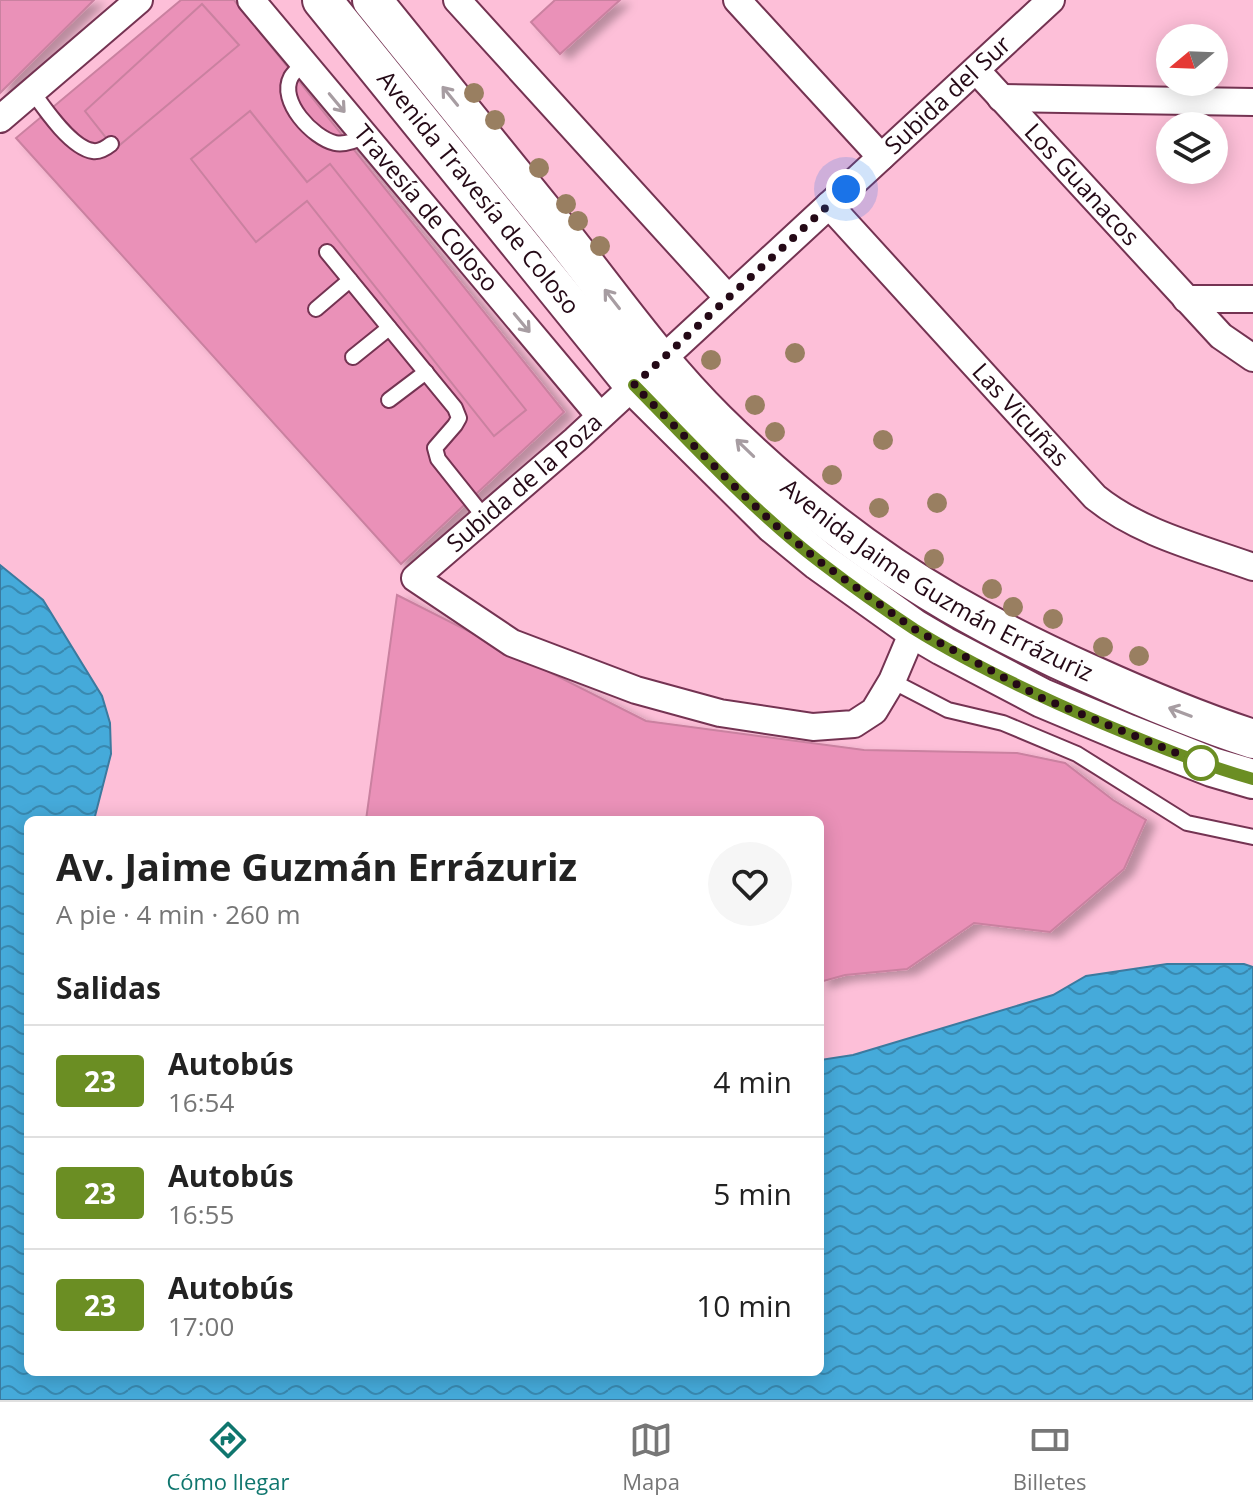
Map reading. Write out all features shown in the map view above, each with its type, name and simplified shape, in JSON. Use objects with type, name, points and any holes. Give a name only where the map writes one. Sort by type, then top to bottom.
[{"type":"main road","name":"Avenida Travesía de Coloso","points":[[322,0],[647,373]]},
{"type":"main road","name":"Avenida Travesía de Coloso","points":[[372,0],[502,159],[647,373]]},
{"type":"main road","name":"Avenida Jaime Guzmán Errázuriz","points":[[647,373],[730,482],[819,561],[914,629],[1042,698],[1212,767],[1253,779]]},
{"type":"main road","name":"Avenida Jaime Guzmán Errázuriz","points":[[647,373],[714,419],[771,474],[859,544],[949,603],[1053,657],[1137,695],[1253,739]]},
{"type":"street","points":[[0,119],[139,0]]},
{"type":"street","name":"Travesía de Coloso","points":[[251,0],[600,416]]},
{"type":"street","points":[[457,0],[728,298]]},
{"type":"street","points":[[737,0],[881,157]]},
{"type":"street","name":"Subida del Sur","points":[[647,373],[1051,0]]},
{"type":"street","name":"Los Guanacos","points":[[976,70],[1221,336],[1253,358]]},
{"type":"street","points":[[1001,98],[1253,102]]},
{"type":"street","name":"Las Vicuñas","points":[[829,205],[1095,497],[1139,525],[1253,567]]},
{"type":"street","points":[[1186,299],[1253,299]]},
{"type":"street","name":"Subida de la Poza","points":[[647,373],[575,440],[415,578],[512,643],[636,690],[720,713],[813,727],[854,724],[874,711],[892,681]]},
{"type":"street","points":[[892,681],[914,629]]},
{"type":"lane","points":[[304,63],[291,78],[288,92],[301,120],[311,130],[337,144],[365,136]]},
{"type":"lane","points":[[32,91],[56,124],[80,146],[101,151],[111,144]]},
{"type":"lane","points":[[327,252],[455,408],[459,418],[435,448],[438,459],[485,518]]},
{"type":"lane","points":[[316,309],[350,280]]},
{"type":"lane","points":[[353,357],[389,328]]},
{"type":"lane","points":[[389,400],[426,372]]},
{"type":"lane","points":[[892,681],[948,710],[1003,723],[1077,754],[1187,823],[1253,837]]},
{"type":"water","points":[[0,565],[43,600],[102,696],[110,723],[111,754],[95,816],[24,816],[24,1376],[824,1376],[824,1059],[853,1055],[1053,995],[1086,976],[1167,964],[1244,964],[1253,967],[1253,1400],[0,1400]]},
{"type":"building","points":[[0,0],[94,0],[0,93]]},
{"type":"building","points":[[181,0],[234,0],[564,412],[401,564],[16,138]]},
{"type":"building","points":[[555,0],[620,0],[560,54],[531,22]]},
{"type":"building","points":[[202,4],[239,45],[115,149],[85,111]]},
{"type":"building","points":[[250,111],[307,182],[330,164],[526,410],[494,436],[307,201],[256,242],[191,159]]},
{"type":"building","points":[[397,595],[646,721],[864,750],[1017,753],[1065,763],[1113,800],[1146,820],[1124,869],[1050,932],[974,923],[907,969],[845,975],[824,981],[824,816],[367,816]]},
{"type":"bus line","name":"23","points":[[634,385],[774,524],[819,561],[914,629],[1042,698],[1212,767],[1253,779]]},
{"type":"route","points":[[846,189],[634,385],[774,524],[819,561],[914,629],[1042,698],[1201,763]]}]
